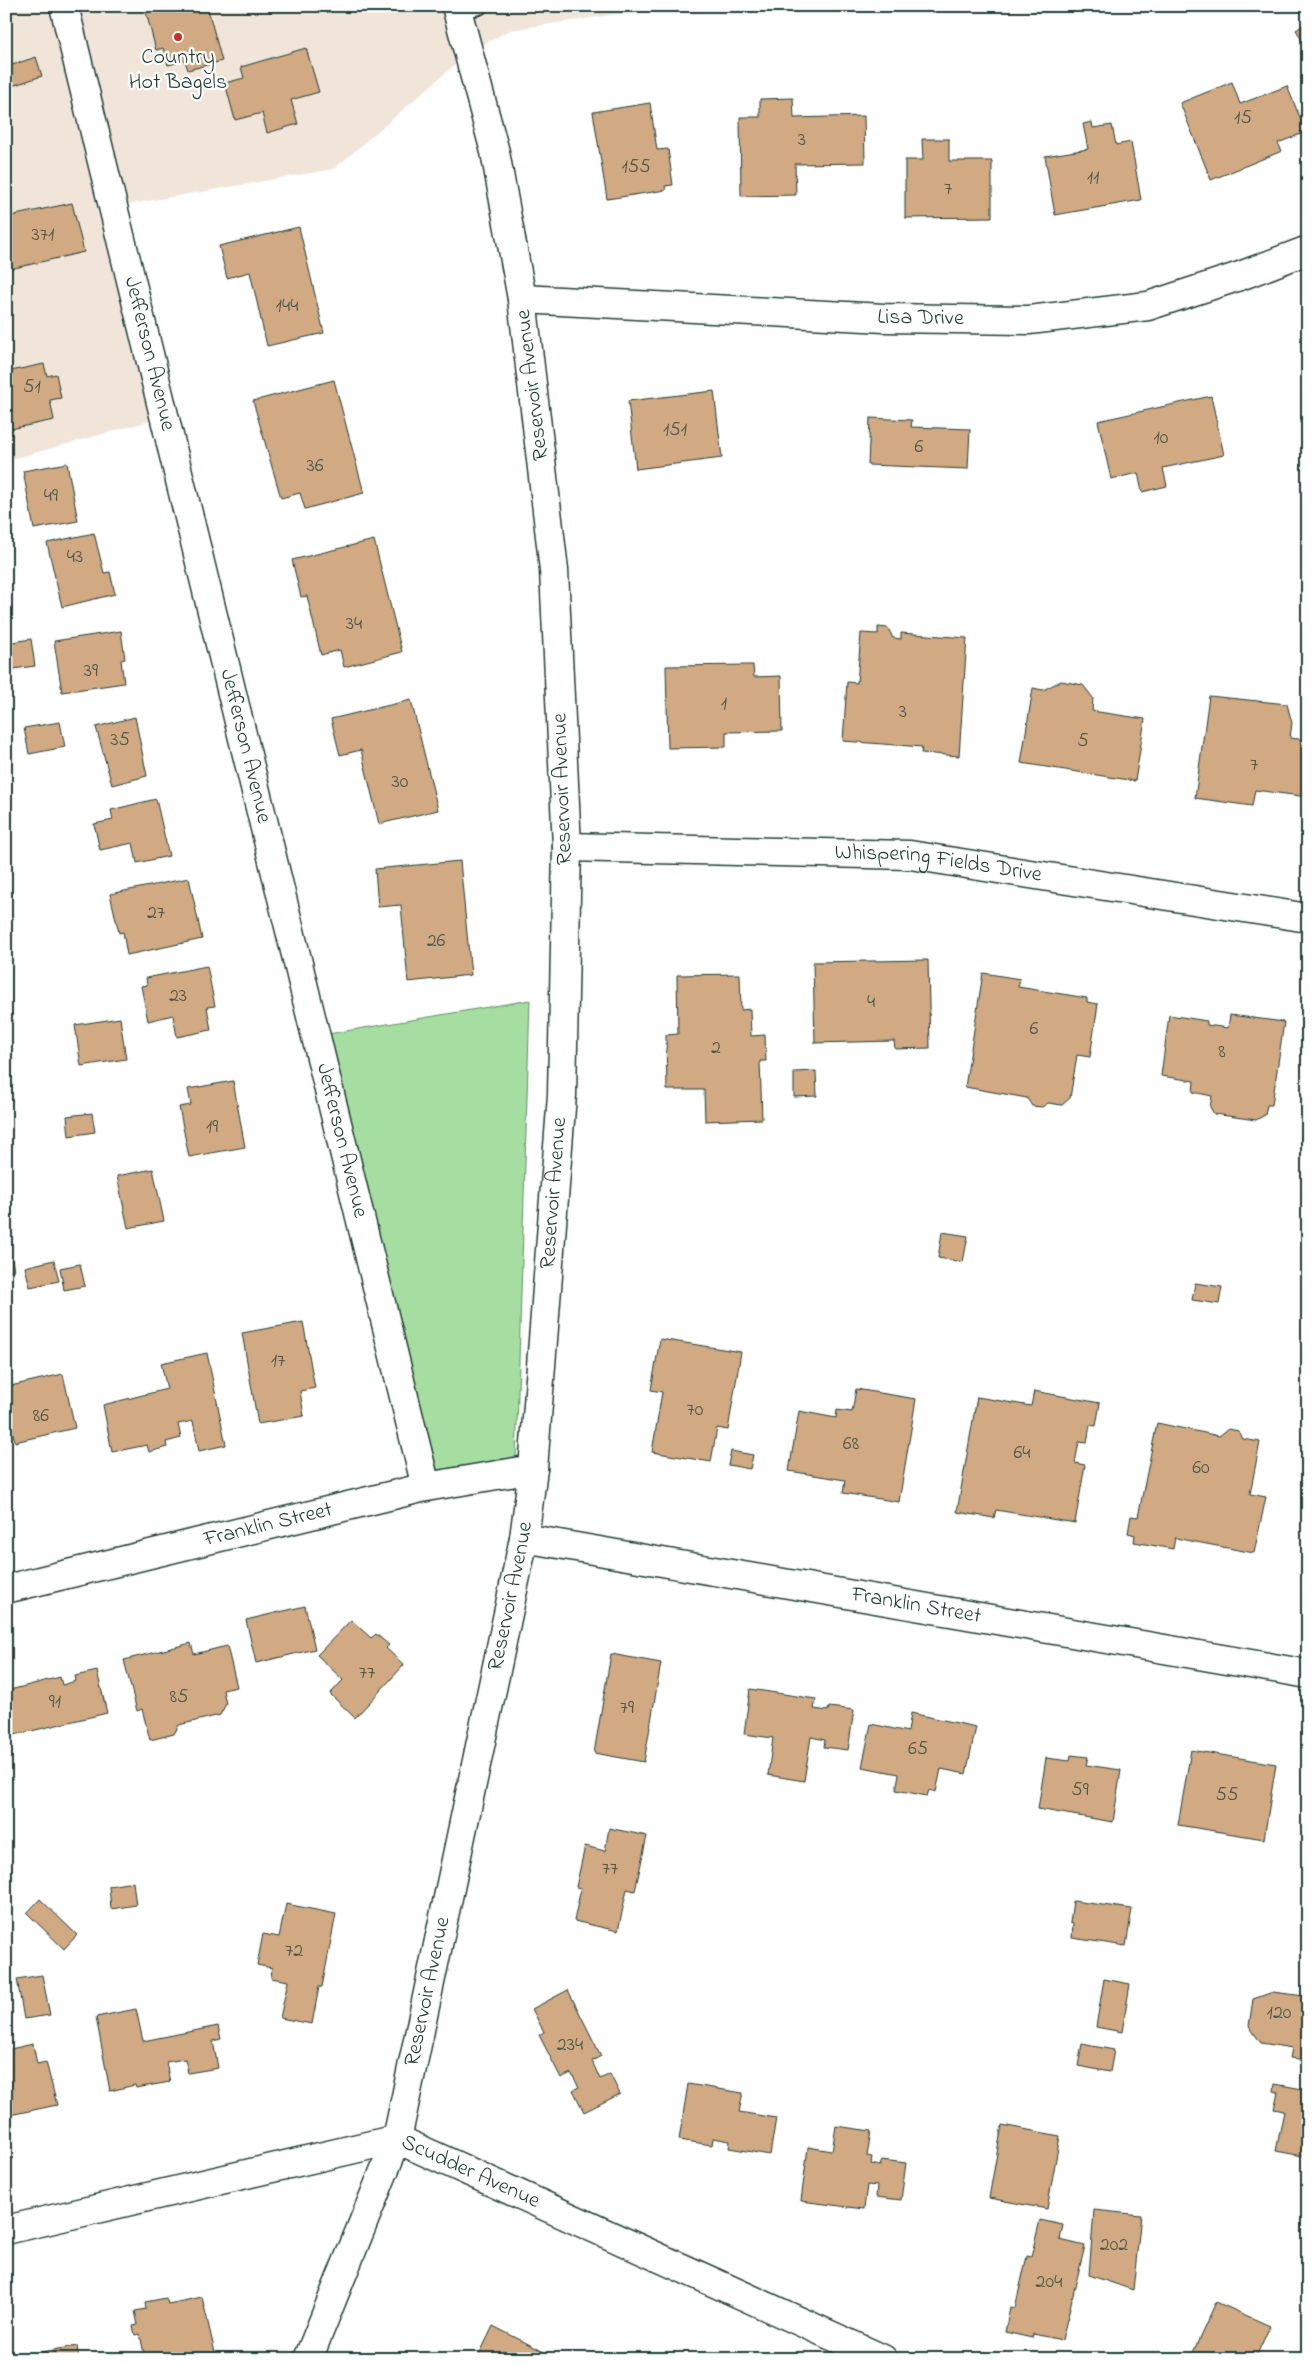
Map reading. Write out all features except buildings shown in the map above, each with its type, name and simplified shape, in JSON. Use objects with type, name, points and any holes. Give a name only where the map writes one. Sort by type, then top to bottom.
[{"type":"street","name":"Jefferson Avenue","points":[[64,6],[426,1487]]},
{"type":"street","name":"Reservoir Avenue","points":[[308,2359],[397,2139],[524,1538],[533,1469],[562,1094],[567,847],[554,570],[522,299],[495,152],[464,8]]},
{"type":"street","name":"Lisa Drive","points":[[522,299],[884,318],[1029,320],[1148,306],[1240,276],[1308,250]]},
{"type":"street","name":"Whispering Fields Drive","points":[[567,847],[910,855],[1308,918]]},
{"type":"street","name":"Franklin Street","points":[[6,1589],[426,1487],[533,1469]]},
{"type":"street","name":"Franklin Street","points":[[524,1538],[1308,1674]]},
{"type":"street","name":"Scudder Avenue","points":[[6,2230],[397,2139],[883,2359]]},
{"type":"shaded area","points":[[6,6],[672,6],[510,30],[471,51],[334,169],[119,206],[171,415],[6,461]]},
{"type":"green space","points":[[530,1000],[516,1459],[438,1474],[328,1034]]},
{"type":"place","name":"Country Hot Bagels","points":[[178,37]]}]
